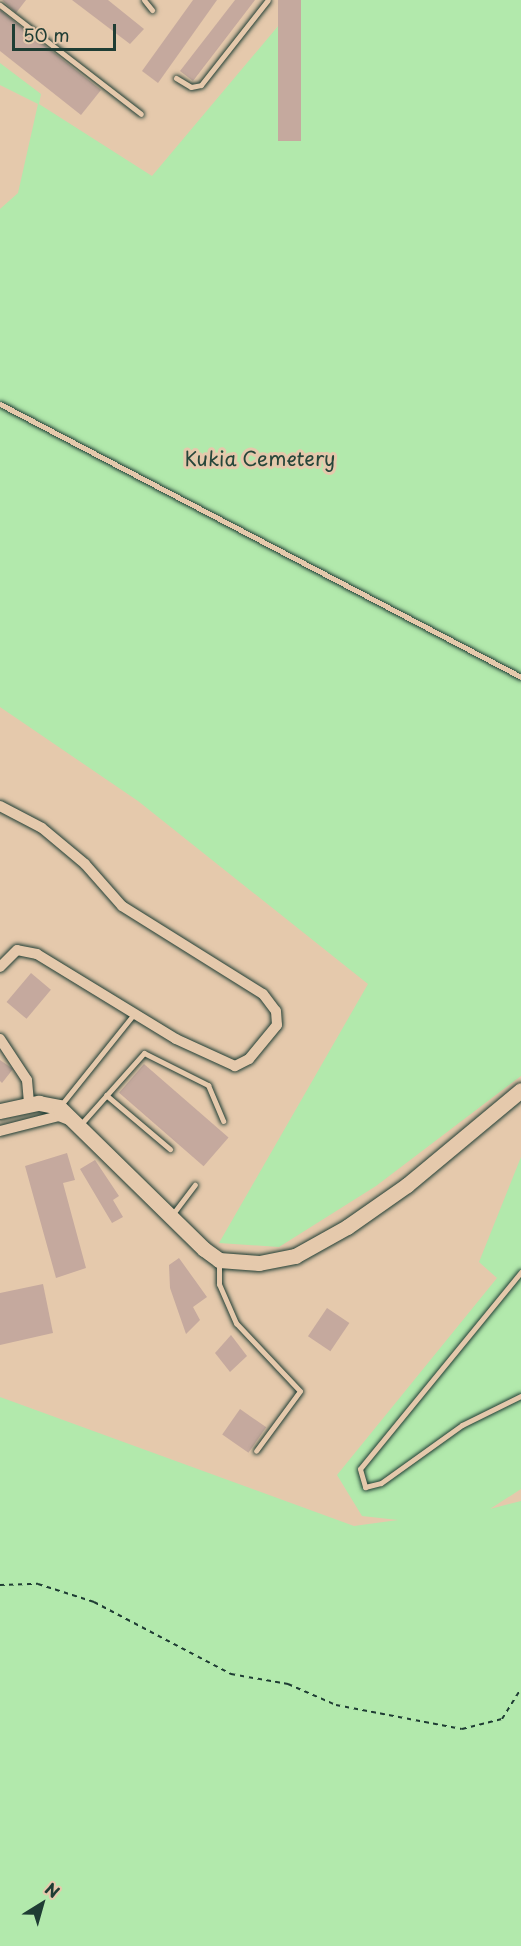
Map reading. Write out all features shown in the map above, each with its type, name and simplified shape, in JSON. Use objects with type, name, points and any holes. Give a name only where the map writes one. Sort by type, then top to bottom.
[{"type":"street","points":[[0,806],[42,828],[85,864],[122,906],[263,994],[276,1011],[277,1025],[249,1059],[235,1066],[134,1014],[37,954],[17,950],[0,967]]},
{"type":"street","points":[[0,1040],[27,1080],[29,1105]]},
{"type":"street","points":[[0,1111],[29,1105],[60,1107],[81,1124],[171,1216],[219,1260],[259,1263],[295,1256],[407,1185],[521,1090]]},
{"type":"street","points":[[0,1131],[59,1116],[81,1124]]},
{"type":"lane","points":[[144,0],[152,10]]},
{"type":"lane","points":[[176,78],[191,87],[201,85],[268,0]]},
{"type":"lane","points":[[0,5],[141,114]]},
{"type":"lane","points":[[0,404],[521,677]]},
{"type":"lane","points":[[60,1107],[134,1014]]},
{"type":"lane","points":[[81,1124],[139,1056],[149,1054],[208,1085],[223,1121]]},
{"type":"lane","points":[[106,1095],[170,1149]]},
{"type":"lane","points":[[171,1216],[195,1185]]},
{"type":"lane","points":[[219,1260],[219,1284],[236,1323],[300,1391],[256,1451]]},
{"type":"lane","points":[[521,1272],[360,1469],[365,1487],[381,1483],[462,1425],[521,1396]]},
{"type":"path","points":[[0,1585],[38,1584],[94,1602],[231,1674],[288,1684],[336,1705],[462,1729],[502,1719],[521,1689]]},
{"type":"green space","name":"Kukia Cemetery","points":[[300,0],[521,0],[521,1076],[376,1186],[279,1247],[219,1243],[368,984],[138,801],[0,707],[0,209],[18,193],[38,104],[0,85],[0,63],[41,94],[39,104],[152,176]]},
{"type":"green space","points":[[521,1157],[521,1489],[490,1509],[521,1501],[521,1946],[0,1946],[0,1397],[354,1526],[398,1520],[362,1516],[337,1475],[497,1278],[479,1262]]},
{"type":"building","points":[[2,0],[26,0],[16,13]]},
{"type":"building","points":[[72,0],[108,0],[144,29],[130,44]]},
{"type":"building","points":[[193,0],[217,0],[158,83],[142,71]]},
{"type":"building","points":[[235,0],[255,0],[193,81],[180,71]]},
{"type":"building","points":[[278,0],[301,0],[301,141],[278,141]]},
{"type":"building","points":[[0,10],[101,90],[81,115],[0,51]]},
{"type":"building","points":[[31,973],[51,990],[26,1019],[7,1002]]},
{"type":"building","points":[[0,1060],[13,1069],[2,1083],[0,1081]]},
{"type":"building","points":[[144,1064],[229,1137],[204,1166],[119,1093]]},
{"type":"building","points":[[67,1153],[75,1180],[63,1183],[86,1268],[56,1278],[25,1166]]},
{"type":"building","points":[[95,1160],[119,1196],[113,1200],[123,1217],[112,1223],[80,1169]]},
{"type":"building","points":[[179,1258],[207,1297],[193,1307],[200,1320],[186,1334],[170,1288],[169,1265]]},
{"type":"building","points":[[43,1284],[53,1333],[0,1345],[0,1293]]},
{"type":"building","points":[[327,1308],[349,1323],[330,1351],[308,1336]]},
{"type":"building","points":[[231,1335],[247,1356],[230,1372],[215,1353]]},
{"type":"building","points":[[240,1409],[266,1427],[248,1453],[222,1434]]}]
